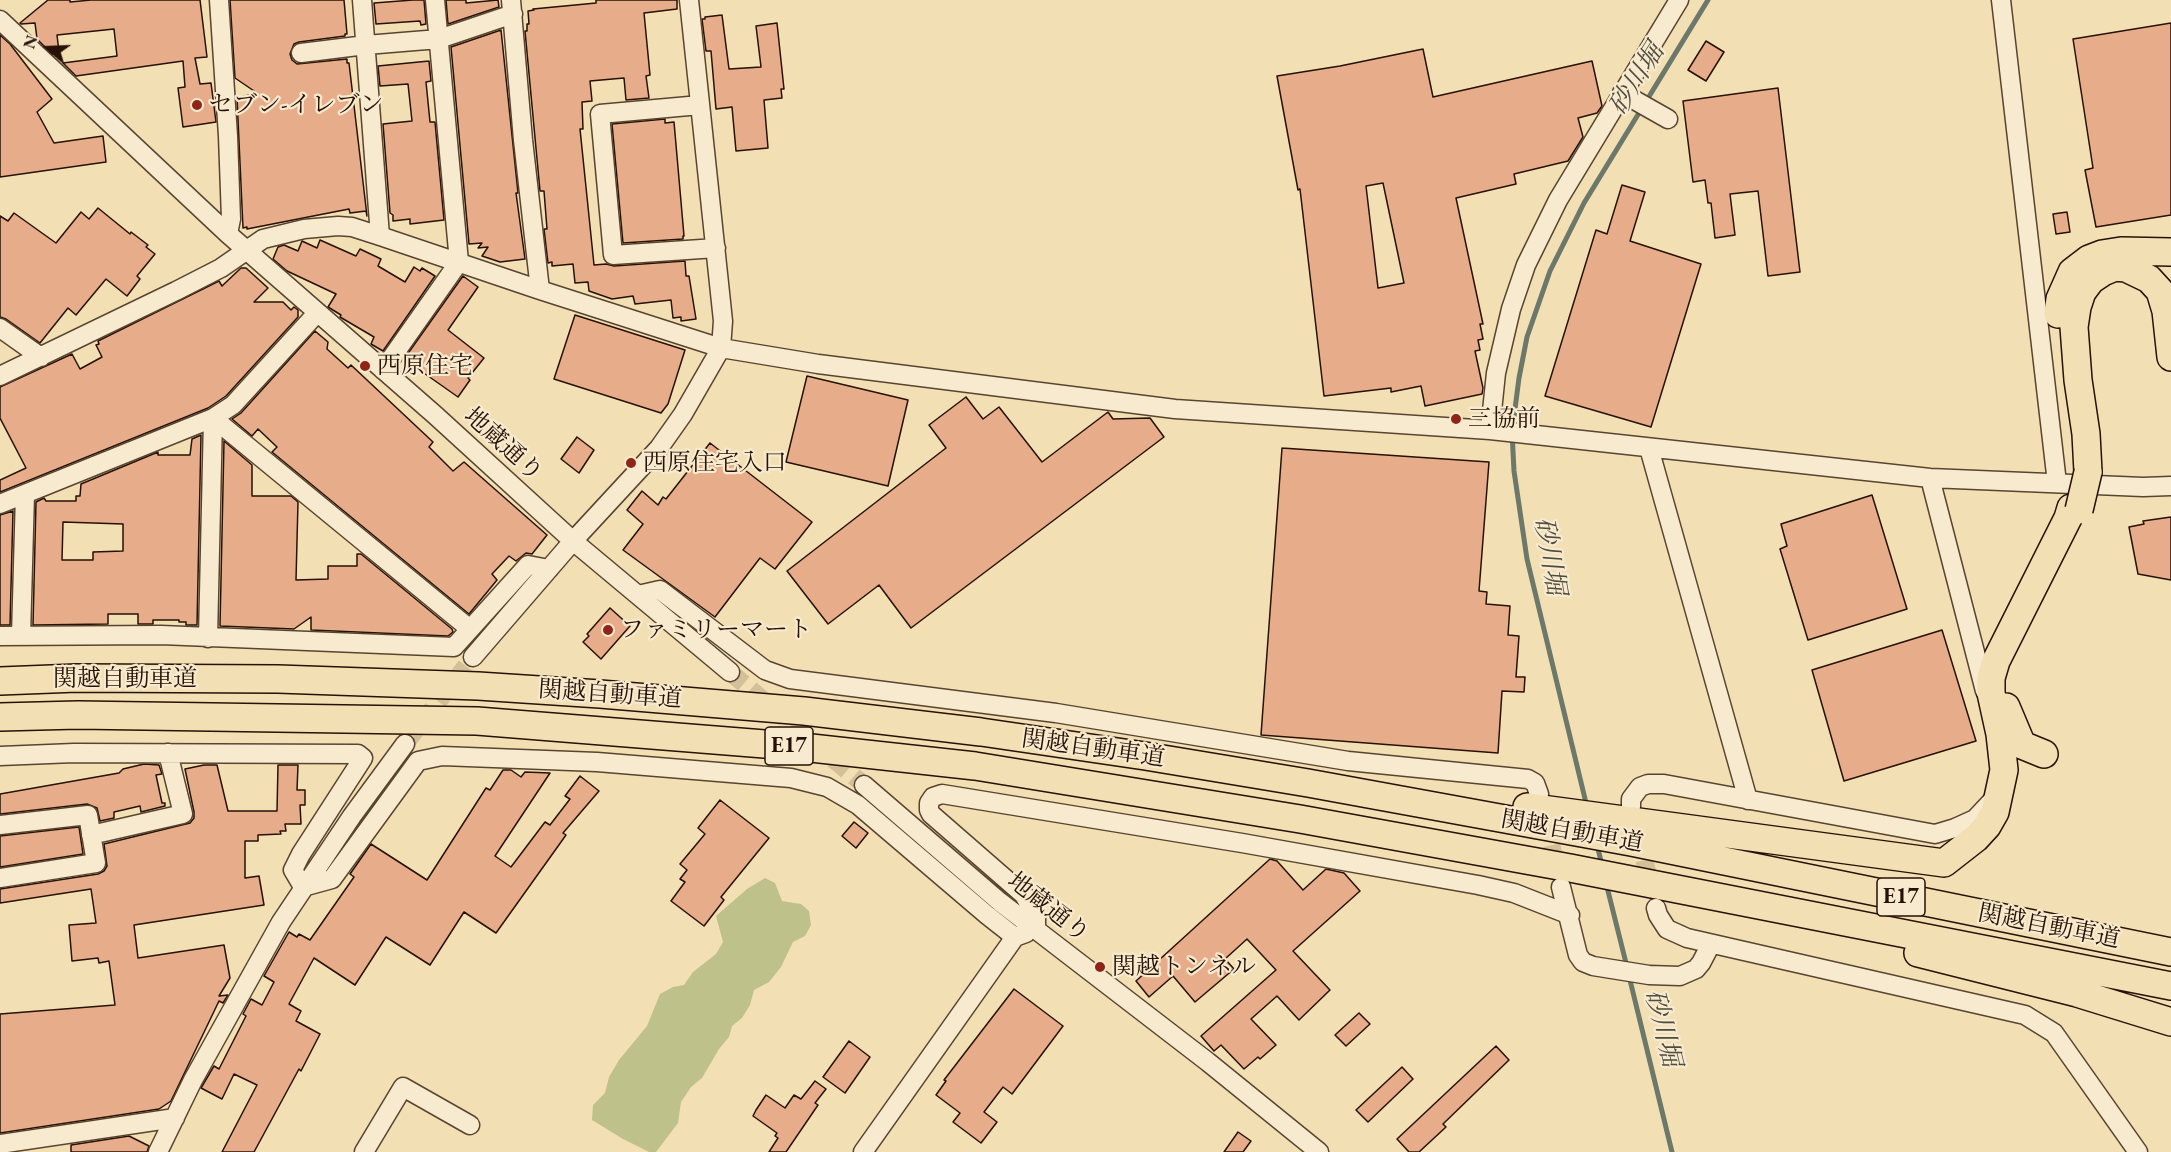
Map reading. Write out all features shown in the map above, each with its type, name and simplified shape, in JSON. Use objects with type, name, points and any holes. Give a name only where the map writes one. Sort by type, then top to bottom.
[{"type":"highway","points":[[2044,754],[2022,745],[2003,698],[2003,682],[2014,641],[2067,537],[2075,509],[2079,435],[2057,337],[2060,299],[2072,272],[2089,258],[2121,251],[2171,252]]},
{"type":"highway","points":[[2075,476],[2086,434],[2078,380],[2074,327],[2082,292],[2091,280],[2115,267],[2126,268],[2149,279],[2160,291],[2166,311],[2171,357]]},
{"type":"highway","points":[[1629,823],[1944,863],[1976,838],[1987,826],[1995,812],[2004,770],[2000,734],[1991,693],[1991,678],[1996,661],[2075,509]]},
{"type":"highway","name":"関越自動車道","points":[[0,681],[77,678],[278,679],[600,693],[804,711],[981,732],[1308,783],[1550,811],[1629,823],[2171,952]]},
{"type":"highway","name":"関越自動車道","points":[[0,717],[124,715],[477,721],[802,747],[975,766],[1289,817],[1566,877],[1643,881],[2171,986]]},
{"type":"highway","points":[[1752,902],[1884,945],[2077,993],[2171,1022]]},
{"type":"street","points":[[219,0],[228,135],[231,219],[228,234]]},
{"type":"street","points":[[362,0],[380,236]]},
{"type":"street","points":[[383,370],[459,262],[435,0]]},
{"type":"street","points":[[474,657],[573,541],[659,448],[683,414],[721,348],[723,321],[689,0]]},
{"type":"street","points":[[1493,431],[1496,373],[1511,309],[1526,265],[1558,200],[1625,95],[1679,0]]},
{"type":"street","points":[[2001,0],[2075,476]]},
{"type":"street","points":[[301,53],[439,39],[512,7],[523,140],[540,290]]},
{"type":"street","name":"地蔵通り","points":[[0,20],[228,234],[573,541],[730,672]]},
{"type":"street","points":[[1625,95],[1664,117]]},
{"type":"street","points":[[700,105],[600,114],[613,255],[716,248]]},
{"type":"street","points":[[0,376],[221,268],[263,239],[326,226],[352,227],[721,348],[863,370],[1175,409],[1493,431],[1930,478],[2075,476],[2143,487],[2171,486]]},
{"type":"street","points":[[0,504],[213,418],[233,405],[317,313]]},
{"type":"street","points":[[0,328],[41,357]]},
{"type":"street","points":[[213,418],[470,628]]},
{"type":"street","points":[[208,638],[213,418]]},
{"type":"street","points":[[1649,448],[1748,800]]},
{"type":"street","points":[[1629,823],[1631,799],[1640,787],[1648,784],[1664,784],[1935,834],[1976,819],[1990,803],[2001,774],[1998,740],[1930,478]]},
{"type":"street","points":[[21,636],[25,494]]},
{"type":"street","points":[[0,636],[161,635],[454,646],[528,565],[549,569]]},
{"type":"street","points":[[638,595],[660,590],[765,670],[790,679],[1056,713],[1348,761],[1528,779],[1535,783],[1550,811]]},
{"type":"street","points":[[158,1152],[193,1080],[281,922],[352,816],[405,744]]},
{"type":"street","points":[[0,756],[168,753],[358,754],[363,758],[293,870],[303,888]]},
{"type":"street","points":[[91,835],[183,814],[168,753]]},
{"type":"street","points":[[303,888],[332,879],[418,761],[441,756],[472,756],[630,765],[791,778],[827,787],[858,805],[1015,937]]},
{"type":"street","name":"地蔵通り","points":[[864,785],[1000,902],[1208,1062],[1319,1152]]},
{"type":"street","points":[[863,1152],[1015,937],[1036,930],[1036,916],[1024,896],[931,814],[928,810],[933,797],[942,794],[1242,843],[1478,885],[1514,893],[1570,915]]},
{"type":"street","points":[[0,825],[88,815],[96,863],[0,878]]},
{"type":"street","points":[[1566,877],[1570,915],[1578,955],[1583,962],[1593,966],[1649,975],[1680,976],[1688,974],[1701,963],[1711,944]]},
{"type":"street","points":[[1656,908],[1667,928],[1687,939],[2025,1015],[2054,1032],[2138,1152]]},
{"type":"street","points":[[364,1152],[403,1087],[470,1125]]},
{"type":"street","points":[[0,1144],[175,1118]]},
{"type":"green space","points":[[765,878],[775,883],[782,901],[801,904],[809,911],[811,925],[805,936],[793,942],[781,967],[769,982],[754,990],[750,1005],[742,1018],[732,1026],[729,1037],[702,1078],[691,1087],[681,1102],[678,1123],[656,1152],[649,1152],[592,1120],[593,1105],[605,1093],[609,1077],[619,1060],[647,1026],[660,994],[673,987],[684,985],[693,972],[716,954],[723,942],[716,916],[747,889]]},
{"type":"building","points":[[48,0],[70,0],[70,2],[200,0],[207,57],[195,58],[200,84],[211,83],[216,122],[183,127],[178,88],[185,87],[183,61],[76,76],[63,63],[117,56],[114,29],[57,35],[59,52],[52,54],[37,39],[35,23],[20,23]]},
{"type":"building","points":[[230,0],[344,0],[347,34],[345,36],[299,42],[294,44],[290,54],[292,60],[297,64],[347,59],[349,63],[367,216],[366,211],[350,213],[349,209],[243,228],[237,98],[257,93],[235,78]]},
{"type":"building","points":[[424,0],[426,24],[421,25],[420,21],[376,24],[374,3]]},
{"type":"building","points":[[446,0],[466,0],[466,3],[498,0],[499,7],[448,24]]},
{"type":"building","points":[[596,0],[677,0],[677,9],[644,13],[650,75],[646,76],[649,98],[626,100],[624,78],[590,81],[592,101],[582,102],[583,129],[580,129],[594,265],[614,266],[685,261],[686,276],[689,276],[696,319],[681,321],[681,317],[673,318],[671,300],[635,304],[633,296],[612,299],[589,291],[588,282],[575,283],[573,264],[552,266],[552,262],[548,263],[544,229],[547,229],[544,191],[540,191],[525,31],[529,24],[528,11],[596,3]]},
{"type":"building","points":[[722,15],[729,69],[761,67],[756,26],[777,23],[784,89],[781,89],[782,98],[764,100],[768,148],[736,151],[732,107],[716,109],[711,51],[706,51],[702,19]]},
{"type":"building","points":[[2171,23],[2171,215],[2096,227],[2085,170],[2093,168],[2073,39]]},
{"type":"building","points":[[501,30],[518,193],[516,193],[525,259],[500,262],[482,256],[488,247],[478,248],[482,243],[469,244],[451,47]]},
{"type":"building","points":[[0,35],[10,44],[52,99],[37,112],[54,143],[103,136],[106,162],[0,177]]},
{"type":"building","points":[[1706,41],[1724,52],[1706,81],[1688,70]]},
{"type":"building","points":[[1423,49],[1433,97],[1592,61],[1602,106],[1597,113],[1578,118],[1583,137],[1568,161],[1514,174],[1516,184],[1456,198],[1483,324],[1480,324],[1483,339],[1478,340],[1480,350],[1475,351],[1483,388],[1482,394],[1425,406],[1421,386],[1391,392],[1391,388],[1324,396],[1300,189],[1298,190],[1277,76]],"holes":[[[1383,183],[1404,283],[1378,288],[1366,186]]]},
{"type":"building","points":[[429,61],[431,81],[426,82],[430,122],[435,122],[444,220],[410,224],[410,219],[393,221],[393,215],[390,213],[383,124],[412,121],[408,84],[380,86],[378,66]]},
{"type":"building","points":[[1778,88],[1800,272],[1768,276],[1758,191],[1730,194],[1735,235],[1715,238],[1711,203],[1708,203],[1705,180],[1693,182],[1683,101]]},
{"type":"building","points":[[665,119],[665,123],[674,122],[683,239],[623,243],[612,124]]},
{"type":"building","points":[[1622,185],[1645,192],[1630,241],[1701,264],[1651,427],[1545,396],[1596,230],[1607,234]]},
{"type":"building","points":[[98,208],[130,234],[131,232],[148,245],[146,247],[155,254],[137,276],[140,279],[127,296],[106,279],[76,315],[68,308],[40,343],[0,317],[0,216],[8,221],[14,213],[56,243],[81,212],[89,219]]},
{"type":"building","points":[[2067,212],[2070,232],[2056,234],[2053,214]]},
{"type":"building","points":[[320,240],[356,256],[360,249],[381,259],[378,266],[405,282],[414,267],[420,271],[422,268],[435,276],[383,351],[371,344],[374,337],[340,317],[341,315],[328,307],[336,294],[287,271],[273,259],[278,247],[284,245],[298,251],[302,241],[317,248]]},
{"type":"building","points":[[241,268],[246,268],[268,288],[254,302],[283,302],[291,310],[294,307],[298,310],[298,317],[226,396],[208,408],[0,492],[0,480],[26,468],[0,418],[0,387],[72,354],[80,369],[102,357],[96,345],[99,344],[98,341],[219,281],[222,286]]},
{"type":"building","points":[[463,276],[478,287],[448,330],[484,358],[468,378],[470,380],[458,397],[404,359]]},
{"type":"building","points":[[575,315],[685,350],[668,404],[661,413],[554,379]]},
{"type":"building","points":[[315,331],[328,342],[327,349],[348,368],[351,365],[433,442],[429,447],[453,471],[464,462],[547,535],[532,554],[526,553],[516,561],[509,556],[492,574],[497,580],[469,614],[272,452],[277,447],[258,429],[252,436],[232,419],[241,413]]},
{"type":"building","points":[[807,376],[908,400],[888,486],[786,462]]},
{"type":"building","points":[[966,397],[983,419],[999,407],[1042,462],[1108,412],[1113,419],[1150,418],[1164,437],[911,628],[879,585],[828,624],[787,571],[946,448],[929,425]]},
{"type":"building","points":[[201,435],[197,625],[186,625],[186,622],[179,622],[179,620],[153,620],[153,624],[138,624],[138,614],[108,614],[108,624],[33,625],[36,502],[44,498],[46,501],[76,501],[76,496],[80,496],[81,484],[158,452],[158,455],[190,455],[192,439]],"holes":[[[63,522],[123,524],[123,551],[93,552],[93,560],[62,560]]]},
{"type":"building","points":[[577,437],[594,450],[579,473],[561,459]]},
{"type":"building","points":[[224,441],[252,465],[252,496],[291,496],[298,502],[296,580],[328,579],[328,566],[357,566],[357,554],[361,554],[453,632],[448,636],[311,630],[311,617],[294,629],[220,626]]},
{"type":"building","points":[[710,443],[812,522],[775,569],[760,558],[715,617],[623,550],[643,524],[627,510],[642,491],[658,505],[663,497],[666,499]]},
{"type":"building","points":[[1282,448],[1489,462],[1479,591],[1487,592],[1486,604],[1510,606],[1508,635],[1519,636],[1516,677],[1525,677],[1524,692],[1502,691],[1498,753],[1261,735]]},
{"type":"building","points":[[1872,495],[1907,609],[1808,640],[1780,549],[1787,546],[1781,524]]},
{"type":"building","points":[[13,511],[10,625],[0,625],[0,515]]},
{"type":"building","points":[[2171,517],[2171,580],[2138,574],[2129,527],[2144,524],[2143,521]]},
{"type":"building","name":"ファミリーマート","points":[[610,608],[630,626],[601,659],[583,642],[589,636],[587,634]]},
{"type":"building","points":[[1942,630],[1976,741],[1844,781],[1812,670]]},
{"type":"building","points":[[144,764],[159,765],[162,774],[156,775],[162,803],[165,803],[165,806],[141,812],[140,806],[114,812],[114,818],[100,821],[97,808],[87,804],[0,814],[0,794],[119,773],[123,769]]},
{"type":"building","points":[[217,765],[228,811],[277,811],[278,765],[298,765],[297,790],[305,790],[305,805],[300,805],[301,824],[285,824],[286,831],[280,831],[281,834],[258,835],[258,841],[245,841],[245,878],[259,876],[264,905],[134,925],[138,958],[224,945],[230,978],[219,996],[228,995],[223,1003],[219,1001],[171,1101],[159,1109],[0,1133],[0,1014],[115,1005],[109,961],[99,963],[98,958],[72,961],[69,925],[96,923],[91,889],[0,903],[0,889],[98,874],[107,866],[104,844],[190,823],[194,818],[194,812],[185,769]]},
{"type":"building","points":[[503,770],[511,770],[521,777],[525,772],[550,773],[495,856],[511,867],[545,822],[550,825],[570,799],[565,796],[580,776],[599,791],[563,833],[566,835],[496,933],[464,912],[430,965],[386,937],[355,985],[314,958],[289,1004],[301,1011],[296,1021],[320,1034],[254,1152],[222,1152],[257,1085],[234,1074],[222,1099],[201,1088],[214,1066],[219,1069],[246,1016],[243,1014],[251,999],[262,1005],[274,982],[264,976],[289,932],[297,937],[299,934],[310,940],[354,877],[350,874],[371,844],[427,880],[486,788],[490,790]]},
{"type":"building","points":[[720,800],[769,838],[721,897],[724,900],[704,926],[671,901],[685,882],[680,879],[687,870],[680,864],[705,834],[698,828]]},
{"type":"building","points":[[854,822],[868,833],[856,848],[842,836]]},
{"type":"building","points":[[79,827],[83,854],[0,867],[0,836]]},
{"type":"building","points":[[1270,859],[1277,861],[1303,890],[1326,869],[1344,873],[1360,891],[1293,951],[1330,990],[1299,1020],[1277,996],[1251,1019],[1276,1045],[1244,1069],[1221,1045],[1214,1051],[1201,1036],[1276,970],[1247,939],[1225,959],[1234,969],[1195,1002],[1173,976],[1149,997],[1136,981]]},
{"type":"building","points":[[1014,989],[1063,1026],[1012,1094],[1003,1087],[984,1112],[997,1122],[981,1143],[953,1122],[960,1113],[936,1095],[946,1081],[944,1080]]},
{"type":"building","points":[[1359,1013],[1370,1024],[1346,1046],[1335,1035]]},
{"type":"building","points":[[849,1041],[870,1057],[845,1093],[823,1077]]},
{"type":"building","points":[[1496,1046],[1509,1060],[1443,1124],[1446,1127],[1419,1152],[1409,1152],[1397,1139]]},
{"type":"building","points":[[1402,1067],[1413,1079],[1368,1122],[1356,1110]]},
{"type":"building","points":[[815,1081],[826,1089],[815,1103],[818,1105],[786,1152],[769,1152],[778,1138],[775,1136],[777,1133],[753,1116],[756,1110],[766,1095],[785,1108],[794,1095],[801,1099]]},
{"type":"building","points":[[1238,1132],[1251,1141],[1243,1152],[1224,1152]]},
{"type":"building","points":[[129,1136],[149,1146],[147,1152],[71,1152],[71,1145]]},
{"type":"waterway","name":"砂川堀","points":[[1587,807],[1527,559],[1514,471],[1512,432],[1519,378],[1527,337],[1550,271],[1584,203],[1708,0]]},
{"type":"waterway","name":"砂川堀","points":[[1597,845],[1602,865]]},
{"type":"waterway","name":"砂川堀","points":[[1606,883],[1627,967]]},
{"type":"waterway","name":"砂川堀","points":[[1629,976],[1672,1152]]},
{"type":"tunnel","points":[[405,744],[473,657]]},
{"type":"tunnel","points":[[730,672],[864,785]]},
{"type":"tunnel","points":[[1545,819],[1558,873]]},
{"type":"tunnel","points":[[1638,834],[1652,892]]},
{"type":"place","name":"セブン-イレブン","points":[[197,105]]},
{"type":"place","name":"西原住宅","points":[[365,366]]},
{"type":"place","name":"三協前","points":[[1456,419]]},
{"type":"place","name":"西原住宅入口","points":[[631,463]]},
{"type":"place","name":"ファミリーマート","points":[[608,630]]},
{"type":"place","name":"関越トンネル","points":[[1100,967]]}]
